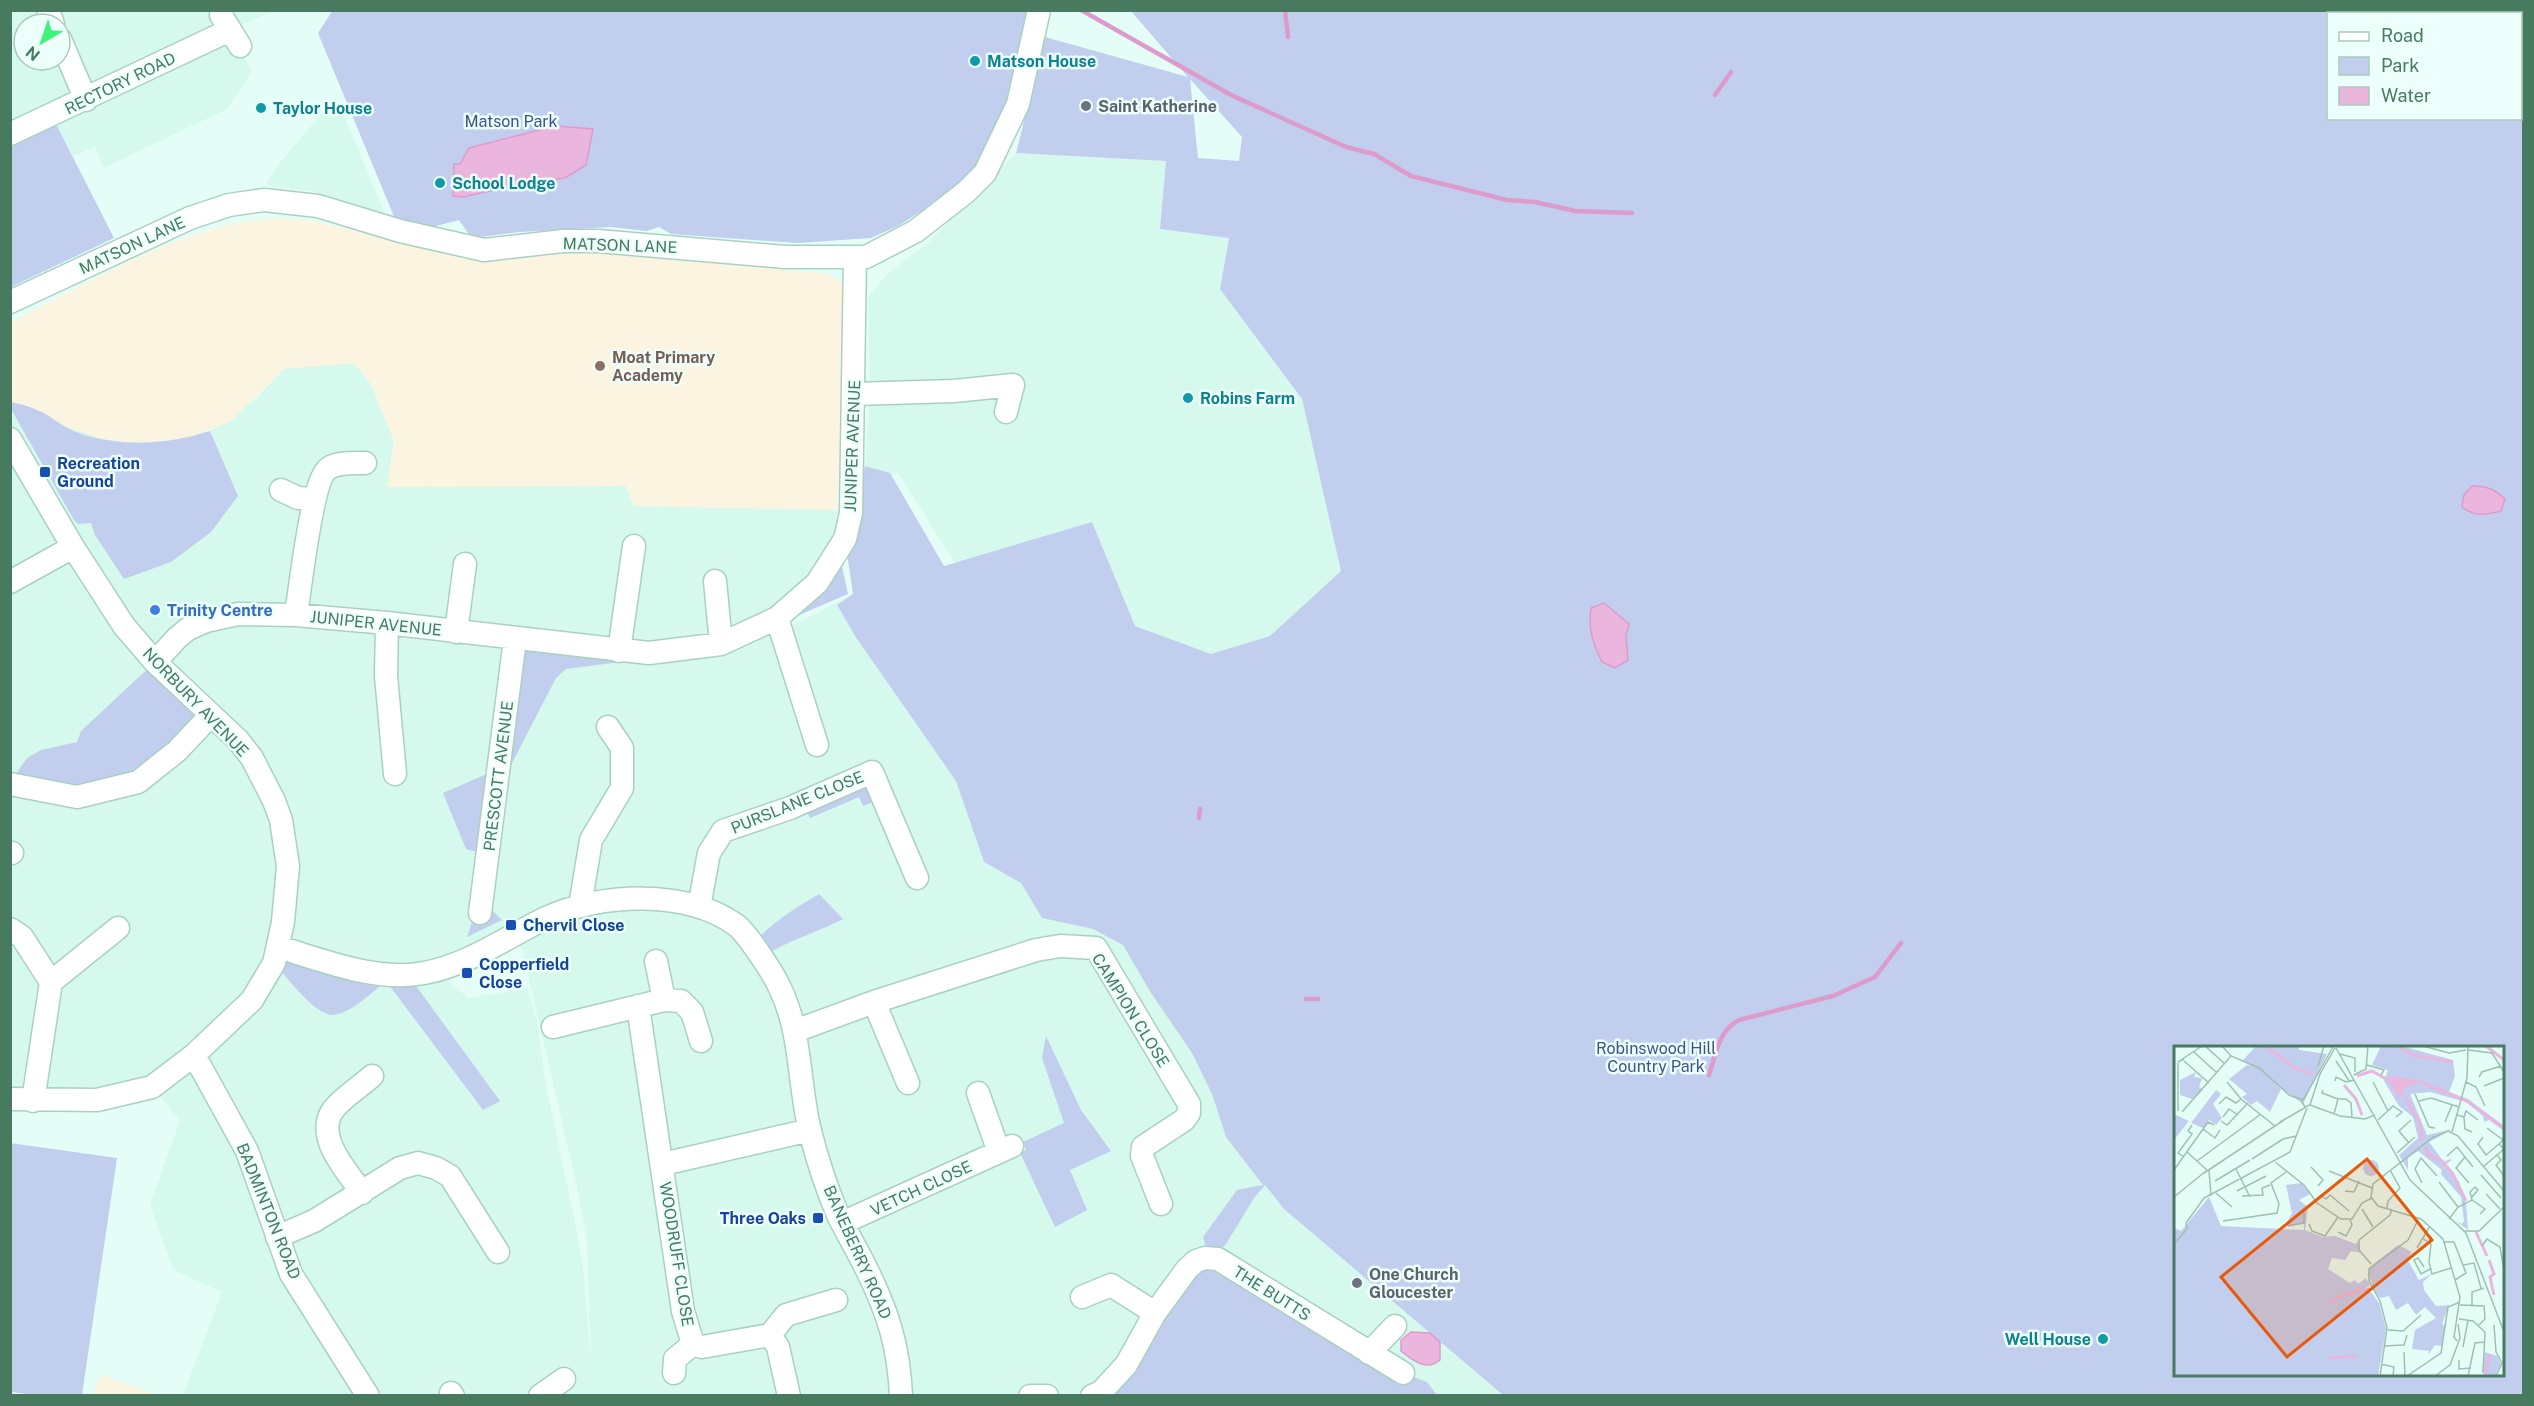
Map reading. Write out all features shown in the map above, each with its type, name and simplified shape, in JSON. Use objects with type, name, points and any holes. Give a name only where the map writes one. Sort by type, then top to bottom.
[{"type":"street","name":"MATSON LANE","points":[[10,302],[190,218],[229,206],[264,200],[318,206],[400,231],[484,250],[563,241],[598,241],[785,257],[867,257],[916,231],[966,192],[986,172],[1018,104],[1039,10]]},
{"type":"street","name":"RECTORY ROAD","points":[[10,134],[230,30]]},
{"type":"street","points":[[72,67],[86,100]]},
{"type":"street","name":"JUNIPER AVENUE","points":[[155,662],[188,629],[206,621],[238,614],[296,615],[387,623],[649,653],[721,644],[777,618],[817,583],[845,540],[851,513],[855,257]]},
{"type":"street","points":[[854,394],[955,386],[1013,385],[1006,412]]},
{"type":"street","name":"NORBURY AVENUE","points":[[10,439],[73,547],[119,619],[155,662],[238,740],[252,758],[281,820],[288,866],[279,947],[274,963],[252,1000],[194,1055],[152,1087],[97,1100],[22,1100]]},
{"type":"street","name":"JUNIPER AVENUE","points":[[296,615],[314,499],[322,474],[330,467],[365,463]]},
{"type":"street","points":[[281,490],[298,498],[314,499]]},
{"type":"street","points":[[619,651],[634,546]]},
{"type":"street","points":[[10,582],[73,547]]},
{"type":"street","name":"JUNIPER AVENUE","points":[[456,632],[465,564]]},
{"type":"street","points":[[715,581],[721,644]]},
{"type":"street","points":[[777,618],[817,745]]},
{"type":"street","points":[[387,623],[386,676],[395,774]]},
{"type":"street","name":"PRESCOTT AVENUE","points":[[480,913],[515,639]]},
{"type":"street","points":[[10,784],[76,797],[138,782],[177,751],[211,715]]},
{"type":"street","points":[[580,906],[591,840],[621,788],[622,748],[608,727]]},
{"type":"street","name":"PURSLANE CLOSE","points":[[699,907],[709,853],[723,831],[790,808],[872,772],[917,878]]},
{"type":"street","name":"BANEBERRY ROAD","points":[[279,947],[374,972],[408,975],[447,967],[547,918],[580,906],[634,899],[669,900],[699,907],[737,926],[779,986],[795,1031],[810,1130],[842,1223],[866,1268],[891,1327],[899,1360],[901,1395]]},
{"type":"street","points":[[22,1100],[51,982],[118,928]]},
{"type":"street","points":[[10,929],[22,937],[51,982]]},
{"type":"street","name":"CAMPION CLOSE","points":[[795,1031],[873,1002],[1036,950],[1060,946],[1096,948],[1189,1104],[1189,1113],[1184,1120],[1143,1147],[1142,1156],[1161,1204]]},
{"type":"street","points":[[656,961],[664,1000]]},
{"type":"street","points":[[553,1027],[664,1000],[681,1001],[692,1012],[701,1041]]},
{"type":"street","points":[[873,1002],[908,1083]]},
{"type":"street","name":"WOODRUFF CLOSE","points":[[638,1006],[683,1311],[693,1344],[702,1347],[770,1335]]},
{"type":"street","name":"BADMINTON ROAD","points":[[194,1055],[247,1151],[291,1274],[368,1395]]},
{"type":"street","points":[[362,1193],[331,1147],[327,1130],[332,1112],[372,1076]]},
{"type":"street","name":"VETCH CLOSE","points":[[842,1223],[1006,1149],[977,1093]]},
{"type":"street","name":"WOODRUFF CLOSE","points":[[663,1164],[810,1130]]},
{"type":"street","points":[[277,1237],[314,1221],[400,1168],[418,1163],[436,1168],[450,1176],[498,1252]]},
{"type":"street","name":"THE BUTTS","points":[[1092,1395],[1101,1392],[1126,1365],[1155,1313],[1179,1279],[1196,1261],[1205,1258],[1218,1260],[1403,1373]]},
{"type":"street","points":[[1082,1297],[1111,1285],[1155,1313]]},
{"type":"street","points":[[789,1395],[778,1347],[770,1335],[786,1315],[836,1300]]},
{"type":"street","points":[[1369,1353],[1395,1326]]},
{"type":"street","points":[[674,1373],[675,1359],[693,1344]]},
{"type":"street","points":[[540,1395],[564,1379]]},
{"type":"street","points":[[1030,1395],[1047,1395]]},
{"type":"shaded area","points":[[10,11],[273,11],[230,30],[252,72],[227,109],[104,168],[95,147],[73,156],[57,126],[11,143]]},
{"type":"shaded area","points":[[336,97],[386,216],[315,192],[270,186],[267,182],[281,161]]},
{"type":"shaded area","points":[[1016,153],[1166,161],[1160,229],[1229,238],[1220,289],[1302,399],[1341,571],[1270,636],[1211,654],[1135,626],[1092,523],[955,563],[898,473],[890,476],[865,466],[869,407],[875,403],[870,379],[868,297],[887,274],[928,243]]},
{"type":"shaded area","name":"Moat Primary Academy","points":[[280,218],[315,221],[420,247],[491,258],[596,252],[829,274],[844,284],[843,397],[837,510],[634,506],[626,486],[387,487],[394,441],[371,384],[354,363],[284,369],[230,422],[190,437],[173,440],[130,443],[103,439],[63,426],[40,411],[11,402],[11,322],[123,264],[181,239],[237,222]]},
{"type":"shaded area","points":[[354,363],[371,384],[394,441],[387,487],[626,486],[634,506],[837,510],[851,513],[781,631],[853,594],[837,605],[855,636],[956,781],[984,862],[1021,883],[1042,918],[1093,929],[1123,945],[1151,993],[1192,1053],[1212,1094],[1226,1137],[1284,1209],[1503,1395],[183,1395],[222,1292],[173,1270],[150,1205],[180,1120],[152,1087],[11,1099],[10,402],[40,411],[55,422],[146,442],[173,440],[210,431],[255,400],[284,369]],"holes":[[[508,939],[522,949],[578,1191],[587,1241],[591,1364],[583,1267],[545,1080],[538,1027],[528,988],[468,998],[451,983],[447,967]]]},
{"type":"shaded area","points":[[101,1375],[157,1395],[93,1395]]},
{"type":"green space","name":"Matson Park","points":[[333,10],[1036,11],[1023,74],[985,159],[960,187],[898,226],[871,238],[797,243],[671,234],[659,227],[647,231],[611,227],[519,232],[480,237],[470,236],[459,220],[409,233],[400,231],[318,33]]},
{"type":"green space","name":"Robinswood Hill Country Park","points":[[1131,11],[2523,11],[2523,1395],[1503,1395],[1284,1209],[1265,1185],[1254,1198],[1226,1244],[1221,1249],[1207,1252],[1203,1237],[1237,1190],[1263,1185],[1226,1137],[1212,1094],[1192,1053],[1151,993],[1123,945],[1093,929],[1042,918],[1021,883],[984,862],[956,781],[855,636],[837,605],[853,594],[845,540],[865,466],[890,473],[944,566],[1092,522],[1135,626],[1211,654],[1270,636],[1341,571],[1302,399],[1220,289],[1229,238],[1160,229],[1166,161],[1016,153],[1045,37],[1188,77]],"holes":[[[1190,79],[1242,137],[1239,161],[1198,158]]]},
{"type":"green space","points":[[51,125],[57,126],[114,238],[11,287],[11,143]]},
{"type":"green space","points":[[11,402],[42,412],[73,431],[106,440],[159,442],[210,431],[238,496],[211,532],[171,562],[124,579],[95,535],[91,523],[78,524],[74,520],[11,409]]},
{"type":"green space","points":[[840,557],[848,594],[790,619]]},
{"type":"green space","points":[[530,649],[624,656],[620,662],[566,669],[556,678],[510,767],[499,816],[523,655]]},
{"type":"green space","points":[[155,662],[211,715],[138,782],[77,797],[10,783],[27,758],[41,750],[77,742],[81,731]]},
{"type":"green space","points":[[489,773],[477,852],[466,849],[443,793]]},
{"type":"green space","points":[[861,788],[868,790],[877,801],[863,806],[859,797],[810,818],[806,809]]},
{"type":"green space","points":[[819,894],[843,919],[761,958],[752,945],[759,937],[775,923]]},
{"type":"green space","points":[[489,907],[502,920],[467,937],[474,916]]},
{"type":"green space","points":[[279,947],[408,975],[500,1101],[483,1110],[386,981],[348,1010],[334,1015],[327,1014],[310,1003],[274,963]]},
{"type":"green space","points":[[1046,1036],[1081,1110],[1111,1151],[1070,1170],[1087,1210],[1055,1227],[1020,1153],[1026,1150],[1023,1142],[1064,1123],[1042,1058]]},
{"type":"green space","points":[[10,1143],[117,1158],[82,1395],[34,1395],[11,1392]]},
{"type":"green space","points":[[1205,1258],[1403,1373],[1427,1382],[1437,1395],[1092,1396]]},
{"type":"water","points":[[555,126],[593,129],[586,165],[565,178],[525,183],[463,197],[453,196],[454,164],[460,164],[469,148]]},
{"type":"water","points":[[2472,486],[2494,490],[2505,499],[2501,511],[2480,514],[2462,507],[2464,495]]},
{"type":"water","points":[[1604,603],[1629,624],[1626,635],[1628,660],[1615,668],[1602,662],[1591,630],[1591,608]]},
{"type":"water","points":[[1411,1332],[1430,1333],[1440,1342],[1440,1360],[1425,1365],[1401,1351],[1401,1340]]},
{"type":"waterway","points":[[1081,10],[1231,95],[1346,147],[1374,154],[1411,176],[1507,200],[1535,202],[1575,211],[1632,213]]},
{"type":"waterway","points":[[1285,10],[1288,37]]},
{"type":"waterway","points":[[1715,95],[1731,72]]},
{"type":"waterway","points":[[1199,818],[1200,809]]},
{"type":"waterway","points":[[1709,1075],[1722,1037],[1726,1030],[1739,1020],[1833,996],[1875,977],[1901,943]]},
{"type":"waterway","points":[[1306,999],[1318,999]]},
{"type":"place","name":"Matson House","points":[[975,61]]},
{"type":"place","name":"Saint Katherine","points":[[1086,106]]},
{"type":"place","name":"Taylor House","points":[[261,108]]},
{"type":"place","name":"School Lodge","points":[[440,183]]},
{"type":"place","name":"Moat Primary Academy","points":[[600,366]]},
{"type":"place","name":"Robins Farm","points":[[1188,398]]},
{"type":"place","name":"Recreation Ground","points":[[45,472]]},
{"type":"place","name":"Trinity Centre","points":[[155,610]]},
{"type":"place","name":"Chervil Close","points":[[511,925]]},
{"type":"place","name":"Copperfield Close","points":[[467,973]]},
{"type":"place","name":"Three Oaks","points":[[818,1218]]},
{"type":"place","name":"One Church Gloucester","points":[[1357,1283]]},
{"type":"place","name":"Well House","points":[[2103,1339]]}]
